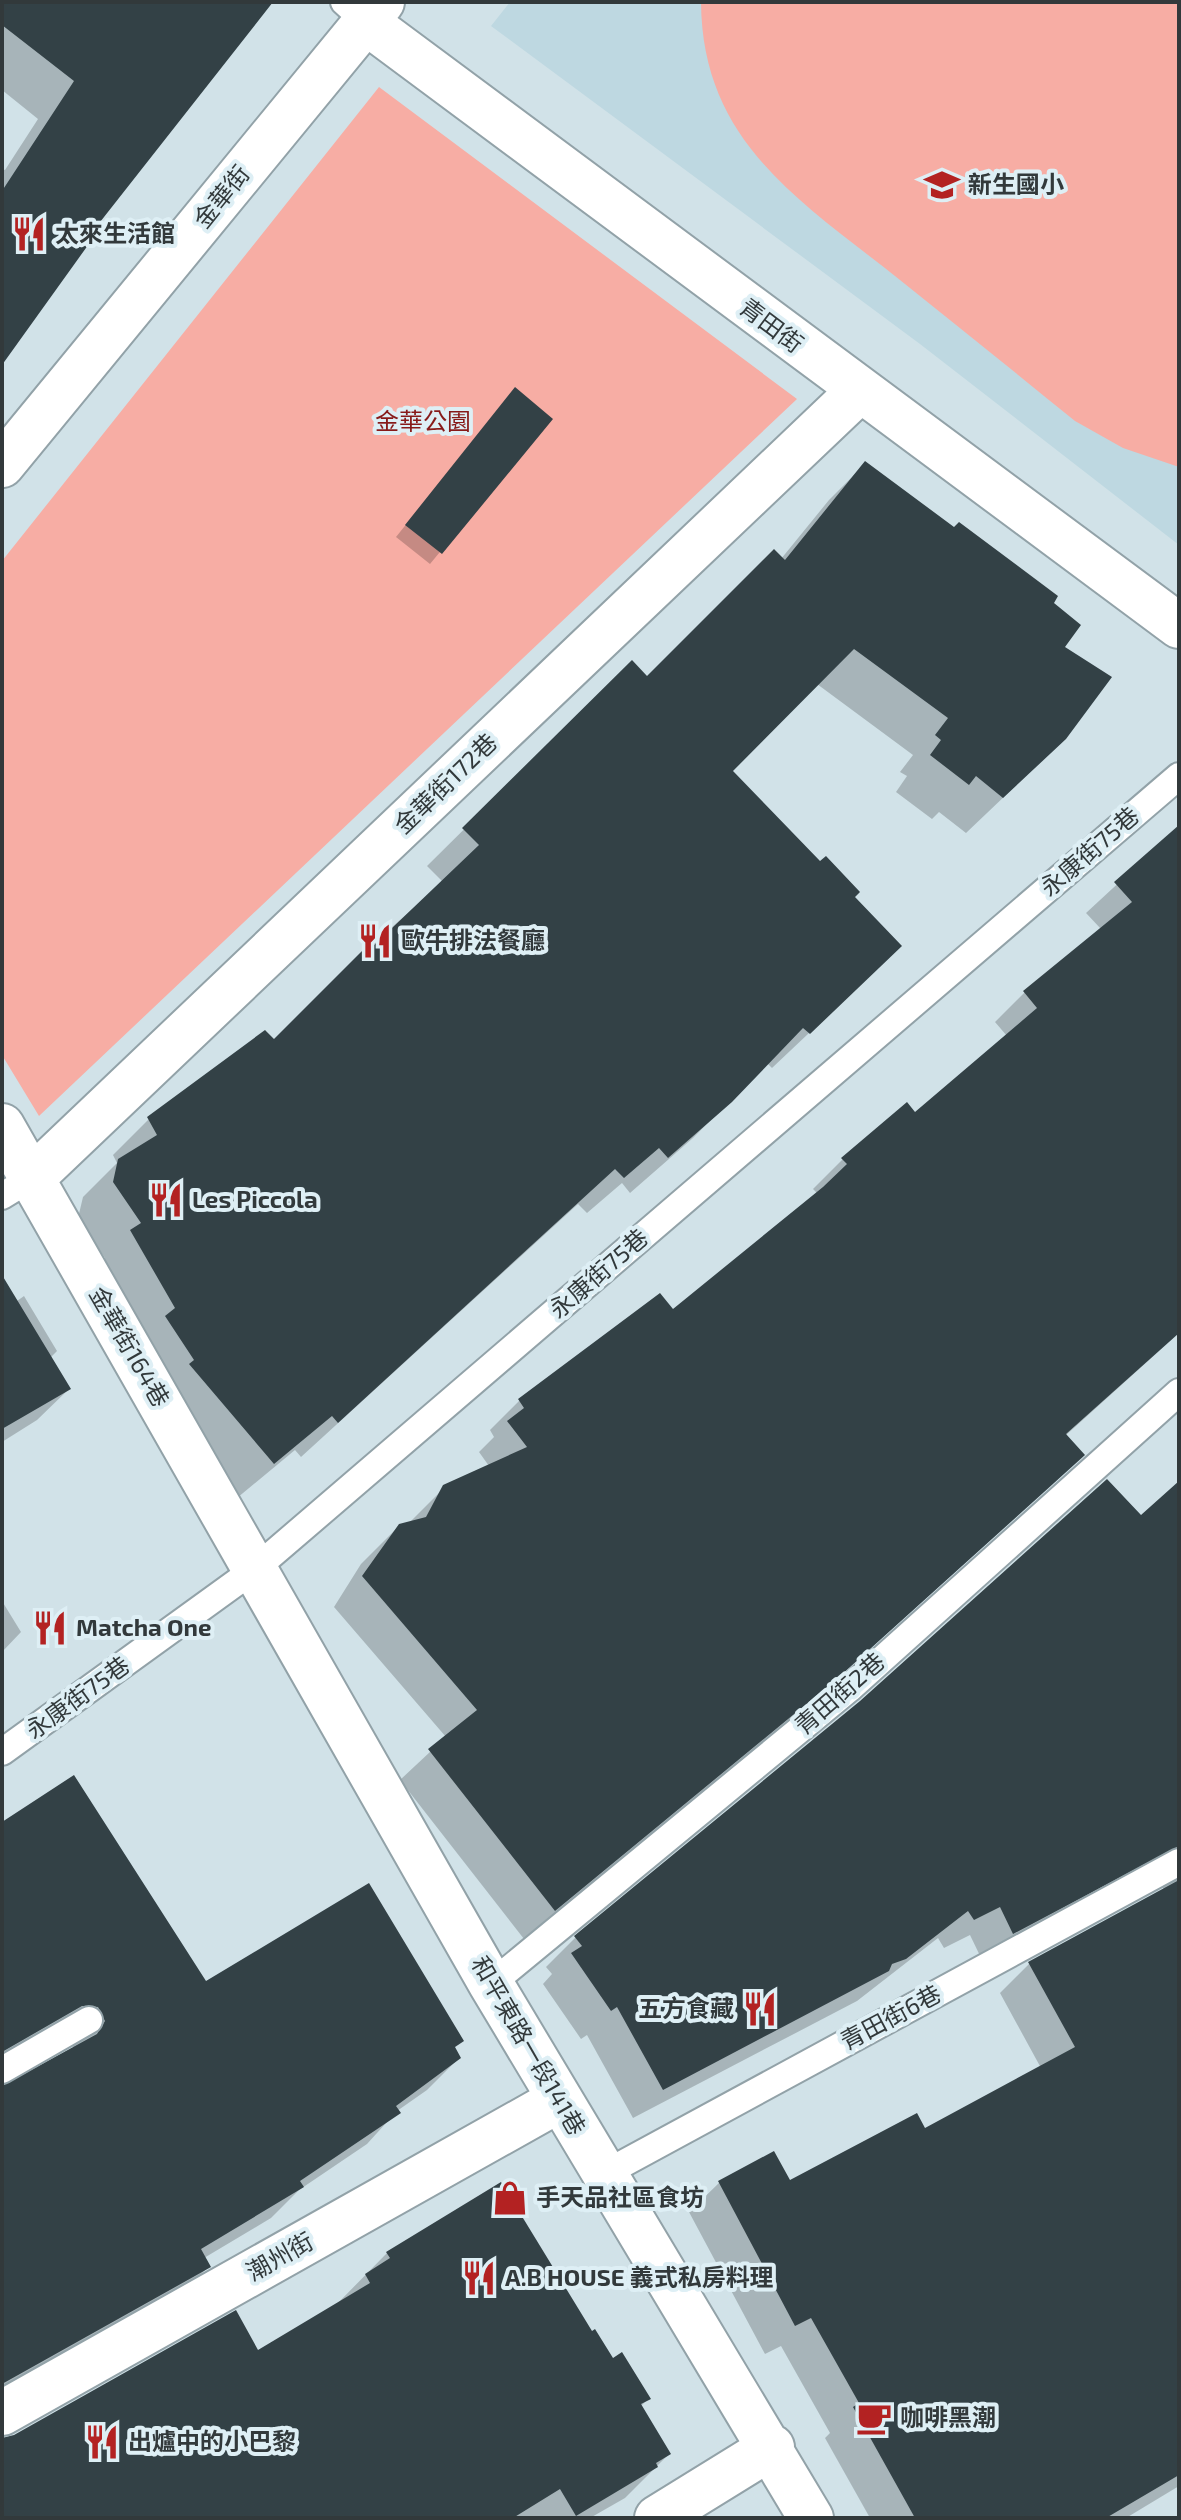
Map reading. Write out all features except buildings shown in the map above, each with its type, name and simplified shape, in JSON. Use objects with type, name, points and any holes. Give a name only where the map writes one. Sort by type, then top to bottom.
[{"type":"street","name":"青田街","points":[[364,9],[859,391],[1179,626]]},
{"type":"street","name":"金華街","points":[[2,465],[364,9]]},
{"type":"street","name":"金華街172巷","points":[[18,1187],[859,391]]},
{"type":"street","name":"金華街164巷","points":[[2,1126],[18,1187],[255,1569]]},
{"type":"street","name":"和平東路一段141巷","points":[[255,1569],[491,1984],[772,2447],[811,2518]]},
{"type":"street","name":"潮州街","points":[[2,2413],[559,2100]]},
{"type":"street","points":[[657,2518],[772,2447]]},
{"type":"lane","name":"永康街75巷","points":[[2,1752],[255,1569],[1179,776]]},
{"type":"lane","name":"青田街2巷","points":[[491,1984],[849,1689],[1179,1392]]},
{"type":"lane","name":"青田街6巷","points":[[604,2174],[1179,1862]]},
{"type":"lane","points":[[2,2070],[89,2020]]},
{"type":"shaded area","name":"新生國小","points":[[510,2],[1179,2],[1179,545],[920,344],[491,26]]},
{"type":"green space","name":"新生國小","points":[[701,2],[1179,2],[1179,467],[1123,448],[1075,421],[794,194],[764,164],[738,131],[719,94],[706,51]]},
{"type":"green space","name":"金華公園","points":[[379,87],[797,399],[39,1116],[2,1055],[2,561]]},
{"type":"place","name":"新生國小","points":[[942,185]]},
{"type":"place","name":"太來生活館","points":[[29,234]]},
{"type":"place","name":"歐牛排法餐廳","points":[[375,941]]},
{"type":"place","name":"Les Piccola","points":[[166,1200]]},
{"type":"place","name":"Matcha One","points":[[50,1628]]},
{"type":"place","name":"五方食藏","points":[[760,2009]]},
{"type":"place","name":"手天品社區食坊","points":[[510,2198]]},
{"type":"place","name":"A.B HOUSE 義式私房料理","points":[[479,2278]]},
{"type":"place","name":"咖啡黑潮","points":[[874,2418]]},
{"type":"place","name":"出爐中的小巴黎","points":[[102,2442]]}]
